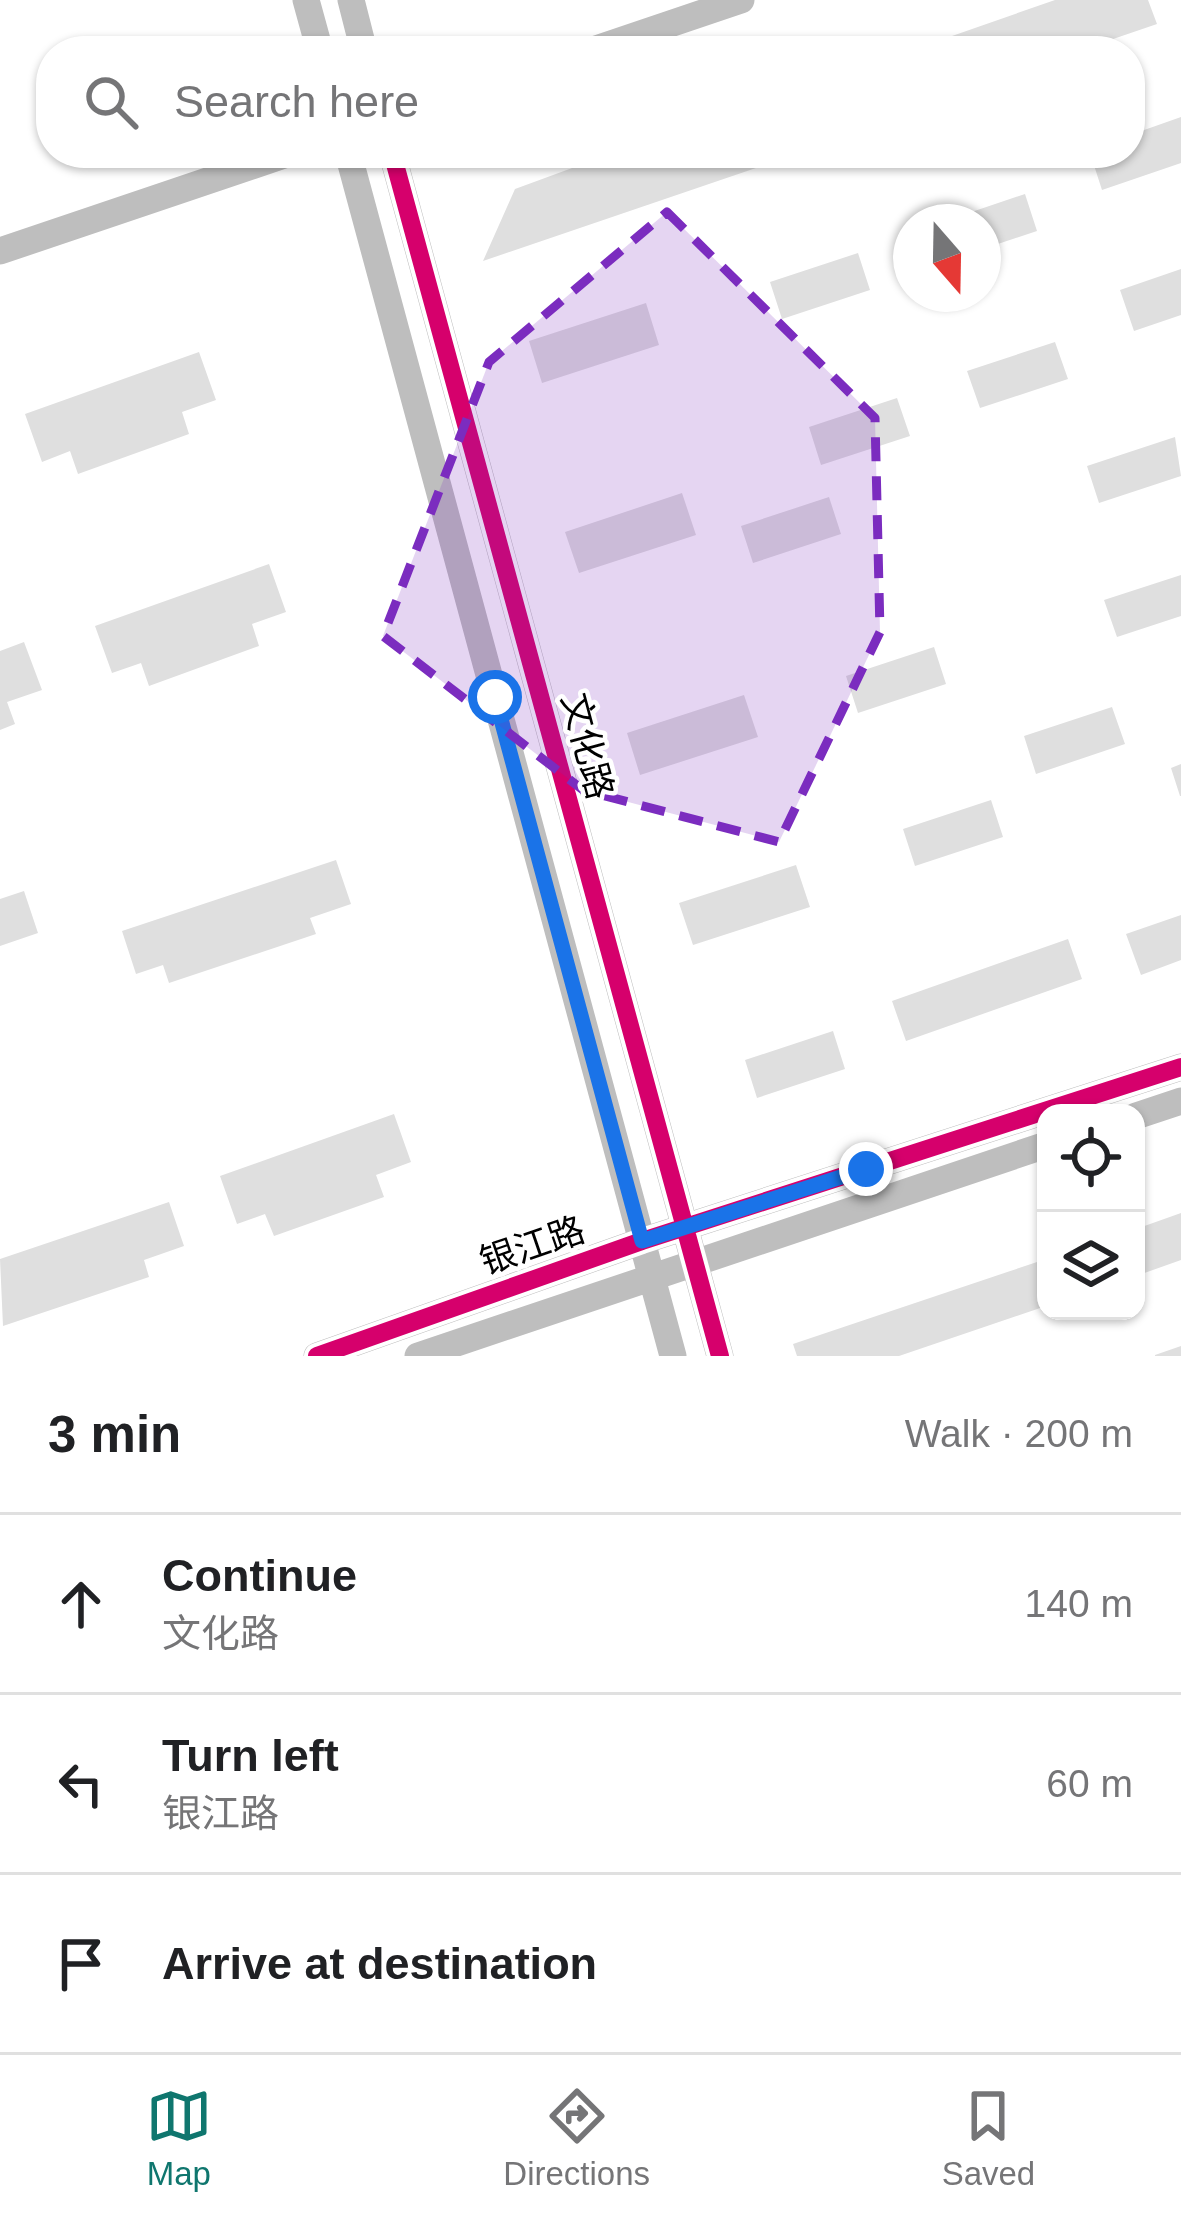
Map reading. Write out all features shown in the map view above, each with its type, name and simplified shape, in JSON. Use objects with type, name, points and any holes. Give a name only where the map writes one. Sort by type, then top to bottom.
[{"type":"street","points":[[306,0],[316,36]]},
{"type":"street","points":[[351,0],[360,36]]},
{"type":"street","points":[[634,36],[741,0]]},
{"type":"street","points":[[0,251],[246,168]]},
{"type":"street","points":[[352,168],[673,1356]]},
{"type":"street","name":"文化路","points":[[396,168],[720,1356]]},
{"type":"street","name":"银江路","points":[[317,1356],[642,1241],[1181,1067]]},
{"type":"street","points":[[1145,1112],[1181,1101]]},
{"type":"street","name":"银江路","points":[[418,1356],[1037,1148]]},
{"type":"highlighted area","points":[[667,212],[875,418],[880,632],[779,842],[583,790],[383,636],[489,362]]},
{"type":"building","points":[[1055,0],[1148,0],[1157,24],[1122,36],[952,36]]},
{"type":"building","points":[[1181,117],[1181,163],[1102,190],[1095,168],[1145,168],[1145,130]]},
{"type":"building","points":[[572,168],[756,168],[483,261],[515,189]]},
{"type":"building","points":[[1025,194],[1037,231],[1001,243],[1001,204],[995,204]]},
{"type":"building","points":[[858,253],[870,290],[782,319],[770,282]]},
{"type":"building","points":[[1181,269],[1181,315],[1134,331],[1120,290]]},
{"type":"building","points":[[646,303],[659,345],[542,383],[529,341]]},
{"type":"building","points":[[1055,342],[1068,379],[980,408],[967,371]]},
{"type":"building","points":[[199,352],[216,400],[182,412],[189,434],[78,474],[70,451],[42,462],[25,414]]},
{"type":"building","points":[[897,398],[910,436],[821,465],[809,427]]},
{"type":"building","points":[[1175,437],[1181,476],[1099,503],[1087,466]]},
{"type":"building","points":[[682,493],[696,535],[579,573],[565,532]]},
{"type":"building","points":[[829,497],[841,534],[753,563],[741,526]]},
{"type":"building","points":[[269,564],[286,612],[252,624],[259,646],[149,686],[141,663],[112,673],[95,626]]},
{"type":"building","points":[[1181,575],[1181,616],[1117,637],[1104,600]]},
{"type":"building","points":[[24,642],[42,690],[7,702],[15,724],[0,730],[0,651]]},
{"type":"building","points":[[934,647],[946,684],[858,713],[846,676]]},
{"type":"building","points":[[744,695],[758,737],[640,775],[627,733]]},
{"type":"building","points":[[1112,707],[1125,744],[1036,774],[1024,736]]},
{"type":"building","points":[[1181,764],[1181,796],[1180,796],[1171,768]]},
{"type":"building","points":[[991,800],[1003,837],[915,866],[903,829]]},
{"type":"building","points":[[336,860],[351,904],[310,918],[316,934],[169,983],[163,965],[136,974],[122,931]]},
{"type":"building","points":[[796,865],[810,907],[693,945],[679,903]]},
{"type":"building","points":[[24,891],[38,933],[0,946],[0,899]]},
{"type":"building","points":[[1181,915],[1181,960],[1141,975],[1126,934]]},
{"type":"building","points":[[1068,939],[1082,979],[906,1041],[892,1001]]},
{"type":"building","points":[[833,1031],[845,1069],[757,1098],[745,1060]]},
{"type":"building","points":[[394,1114],[411,1162],[376,1175],[384,1197],[274,1236],[265,1214],[237,1224],[220,1176]]},
{"type":"building","points":[[169,1202],[184,1246],[144,1260],[149,1277],[3,1326],[0,1259]]},
{"type":"building","points":[[1181,1213],[1181,1260],[1145,1273],[1145,1226]]},
{"type":"building","points":[[1037,1262],[1037,1309],[899,1356],[797,1356],[793,1344]]},
{"type":"building","points":[[1181,1346],[1181,1356],[1155,1356],[1155,1355]]},
{"type":"cycle path","points":[[396,168],[720,1356]]},
{"type":"cycle path","points":[[317,1356],[642,1241],[1181,1067]]},
{"type":"route","points":[[495,697],[642,1241],[866,1169]]}]
